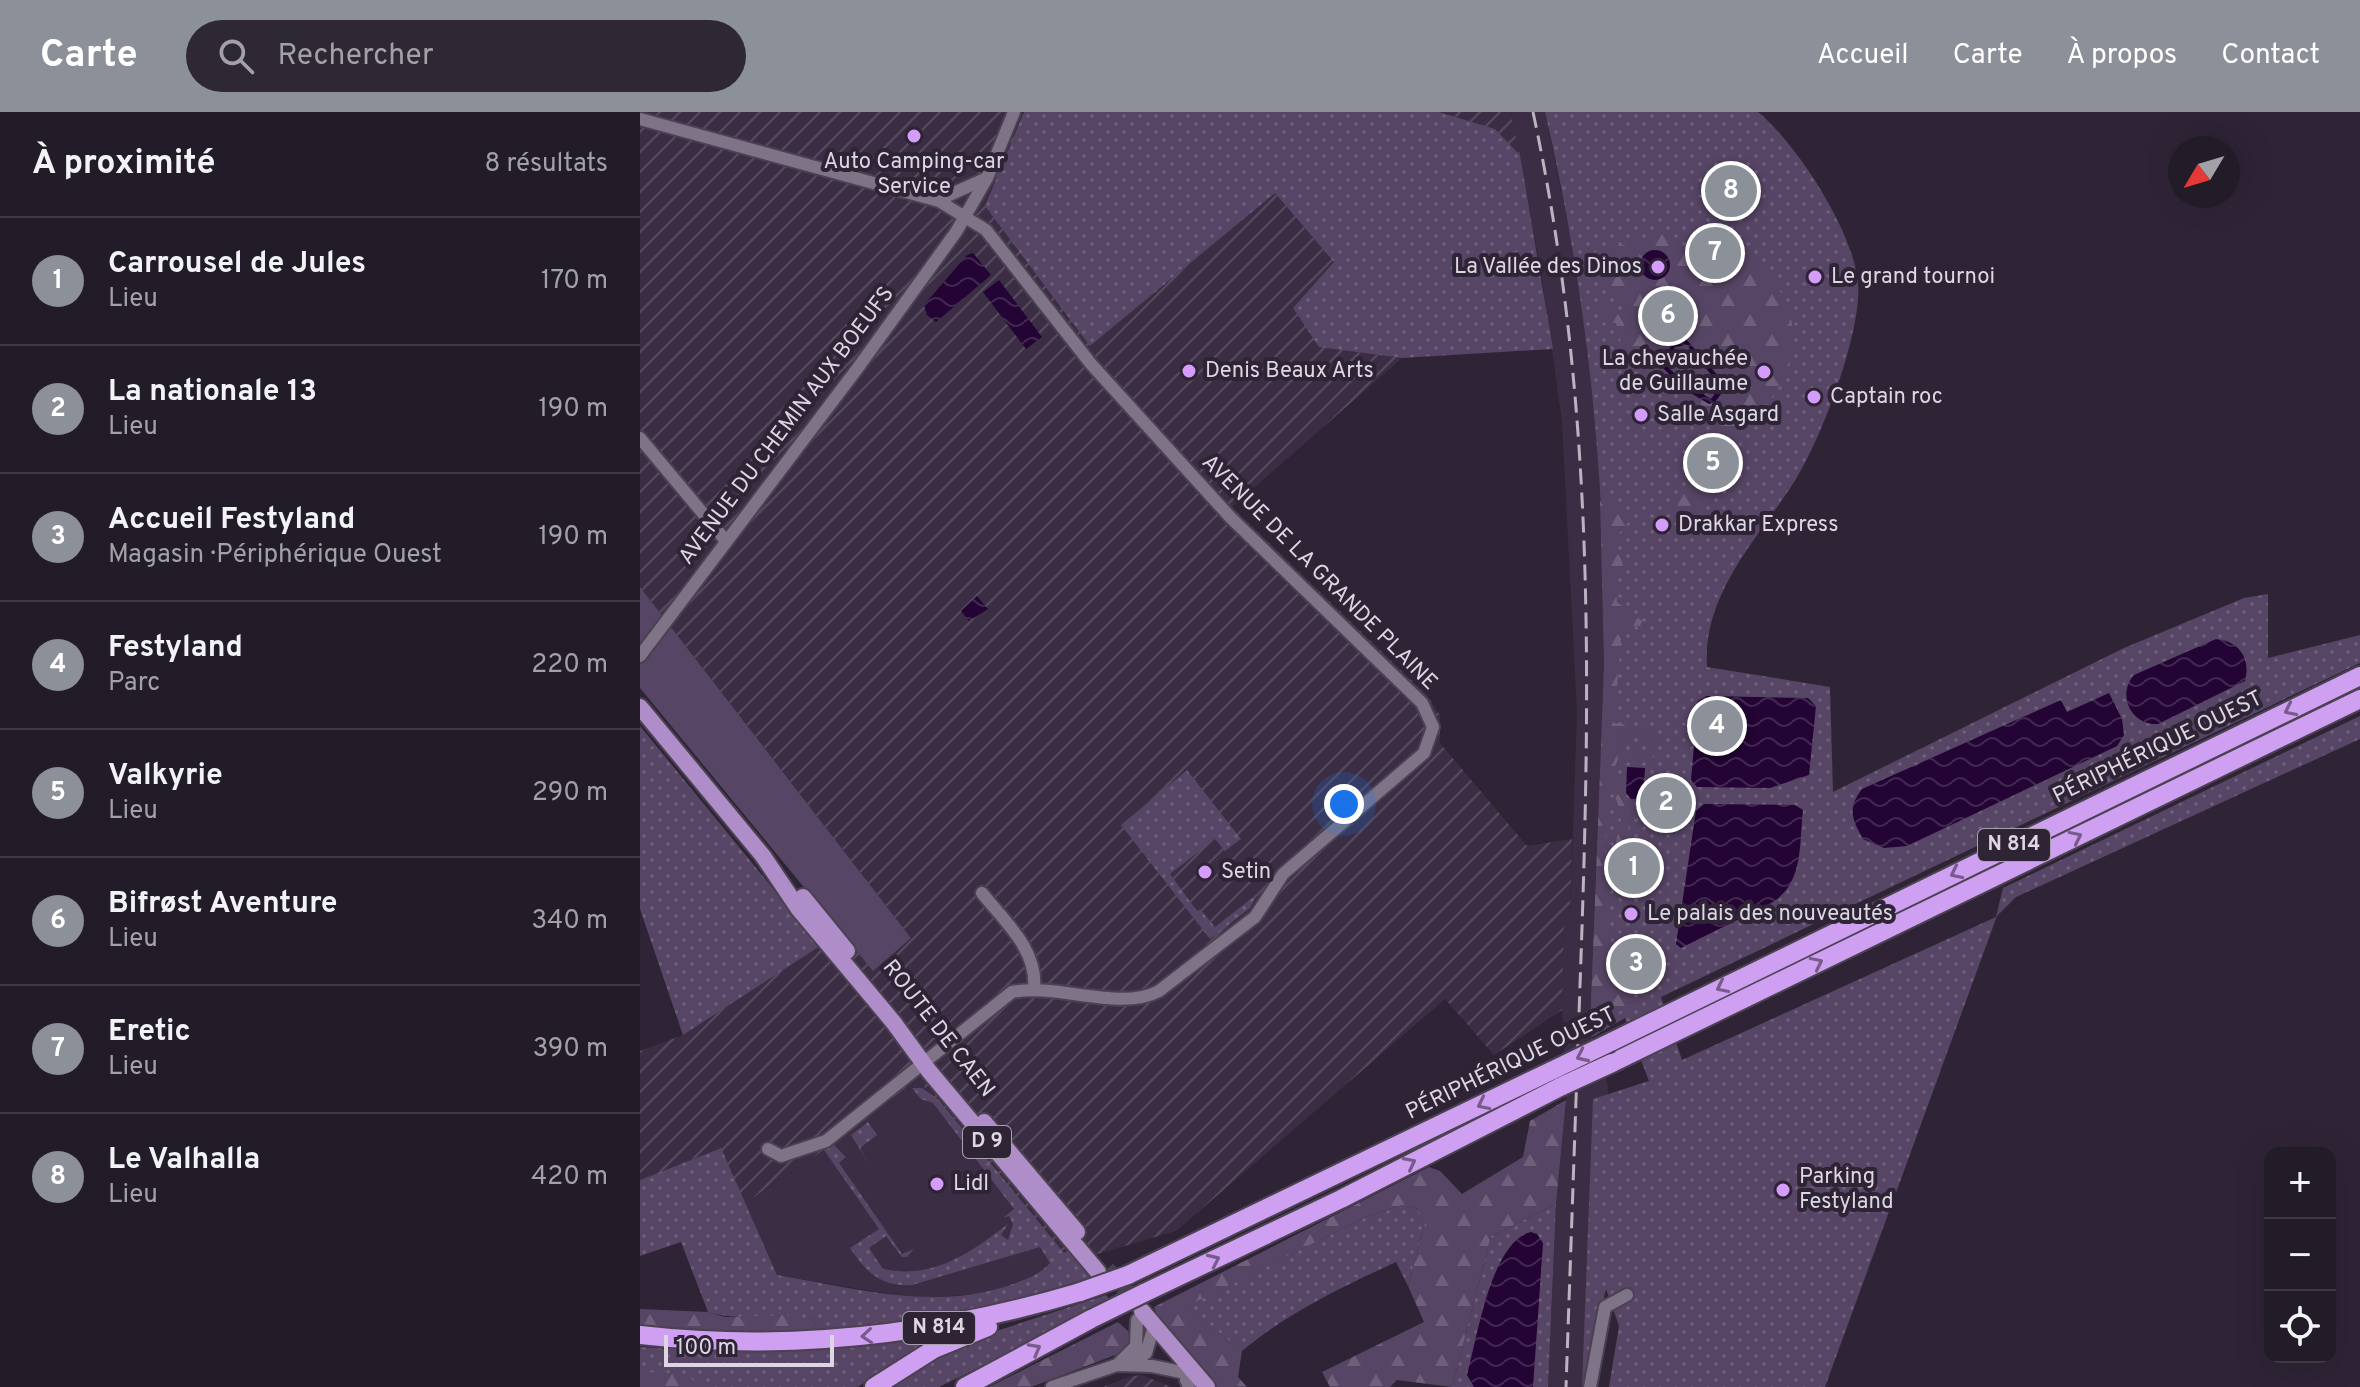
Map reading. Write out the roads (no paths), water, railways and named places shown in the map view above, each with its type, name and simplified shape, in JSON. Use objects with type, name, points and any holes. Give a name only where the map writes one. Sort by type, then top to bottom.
[{"type":"highway","name":"PÉRIPHÉRIQUE OUEST","points":[[971,1385],[1091,1319],[1139,1309],[1558,1078],[1611,1042],[2360,676]]},
{"type":"highway","name":"PÉRIPHÉRIQUE OUEST","points":[[640,1335],[751,1343],[891,1334],[985,1319],[1128,1275],[1558,1078],[1612,1063],[2360,700]]},
{"type":"highway","points":[[874,1387],[934,1349],[1080,1292]]},
{"type":"main road","name":"ROUTE DE CAEN","points":[[640,707],[763,856],[805,899],[926,1058],[1054,1222],[1103,1270],[926,1058]]},
{"type":"main road","points":[[1139,1309],[1187,1381]]},
{"type":"main road","points":[[1153,1332],[1207,1387]]},
{"type":"street","name":"AVENUE DU CHEMIN AUX BOEUFS","points":[[640,656],[857,369],[965,218],[987,178],[1014,112]]},
{"type":"street","points":[[640,119],[924,196],[947,196],[987,178]]},
{"type":"street","name":"AVENUE DE LA GRANDE PLAINE","points":[[768,1149],[781,1156],[826,1141],[1004,996],[1034,989],[1139,998],[1159,991],[1255,917],[1283,874],[1424,753],[1433,727],[1422,703],[1231,518],[1091,364],[986,230],[951,208],[924,196]]},
{"type":"street","points":[[640,438],[726,541]]},
{"type":"street","points":[[982,893],[1030,954],[1035,970],[1034,989]]},
{"type":"street","points":[[1590,1387],[1605,1307],[1627,1295]]},
{"type":"street","points":[[1123,1366],[1136,1346],[1139,1309]]},
{"type":"street","points":[[1052,1387],[1123,1366],[1142,1357],[1153,1332]]},
{"type":"street","points":[[1123,1366],[1152,1366],[1187,1381]]},
{"type":"water","points":[[1655,250],[1666,254],[1670,265],[1666,276],[1655,280],[1644,276],[1640,265],[1644,254]]},
{"type":"water","points":[[973,253],[991,275],[936,322],[927,315],[924,305],[967,255]]},
{"type":"water","points":[[999,280],[1042,337],[1026,349],[983,292]]},
{"type":"water","points":[[1686,339],[1727,386],[1715,402],[1709,404],[1689,392],[1692,387],[1711,399],[1720,386],[1687,345],[1675,347],[1666,365],[1686,385],[1684,389],[1661,366],[1673,342]]},
{"type":"water","points":[[977,596],[988,609],[969,621],[961,611]]},
{"type":"water","points":[[2216,639],[2231,643],[2241,652],[2246,665],[2245,681],[2158,724],[2134,715],[2126,691],[2134,675]]},
{"type":"water","points":[[2109,693],[2122,719],[2124,735],[2117,746],[1907,846],[1884,848],[1863,839],[1853,814],[1854,802],[1862,789],[2061,700],[2067,712]]},
{"type":"water","points":[[1707,696],[1808,698],[1816,706],[1809,775],[1770,788],[1697,787],[1691,780],[1698,700]]},
{"type":"water","points":[[1627,767],[1645,768],[1643,800],[1631,799],[1626,793]]},
{"type":"water","points":[[1704,804],[1795,805],[1803,810],[1800,849],[1795,873],[1783,894],[1681,948],[1676,944],[1696,811]]},
{"type":"water","points":[[1531,1232],[1537,1234],[1543,1243],[1533,1387],[1474,1387],[1467,1375],[1488,1293],[1506,1253],[1517,1239]]},
{"type":"tunnel","points":[[1107,1269],[1139,1307]]},
{"type":"railway","points":[[1533,112],[1568,323],[1584,533],[1584,850],[1566,1387]]},
{"type":"place","name":"Auto Camping-car Service","points":[[914,136]]},
{"type":"place","name":"Le Valhalla","points":[[1731,191]]},
{"type":"place","name":"Eretic","points":[[1715,253]]},
{"type":"place","name":"La Vallée des Dinos","points":[[1658,267]]},
{"type":"place","name":"Le grand tournoi","points":[[1815,277]]},
{"type":"place","name":"Bifrøst Aventure","points":[[1668,316]]},
{"type":"place","name":"Denis Beaux Arts","points":[[1189,371]]},
{"type":"place","name":"La chevauchée de Guillaume","points":[[1764,372]]},
{"type":"place","name":"Captain roc","points":[[1814,397]]},
{"type":"place","name":"Salle Asgard","points":[[1641,415]]},
{"type":"place","name":"Valkyrie","points":[[1713,463]]},
{"type":"place","name":"Drakkar Express","points":[[1662,525]]},
{"type":"place","name":"Festyland","points":[[1717,726]]},
{"type":"place","name":"La nationale 13","points":[[1666,803]]},
{"type":"place","name":"Carrousel de Jules","points":[[1634,868]]},
{"type":"place","name":"Setin","points":[[1205,872]]},
{"type":"place","name":"Le palais des nouveautés","points":[[1631,914]]},
{"type":"place","name":"Accueil Festyland","points":[[1636,964]]},
{"type":"place","name":"Lidl","points":[[937,1184]]},
{"type":"place","name":"Parking Festyland","points":[[1783,1190]]}]
